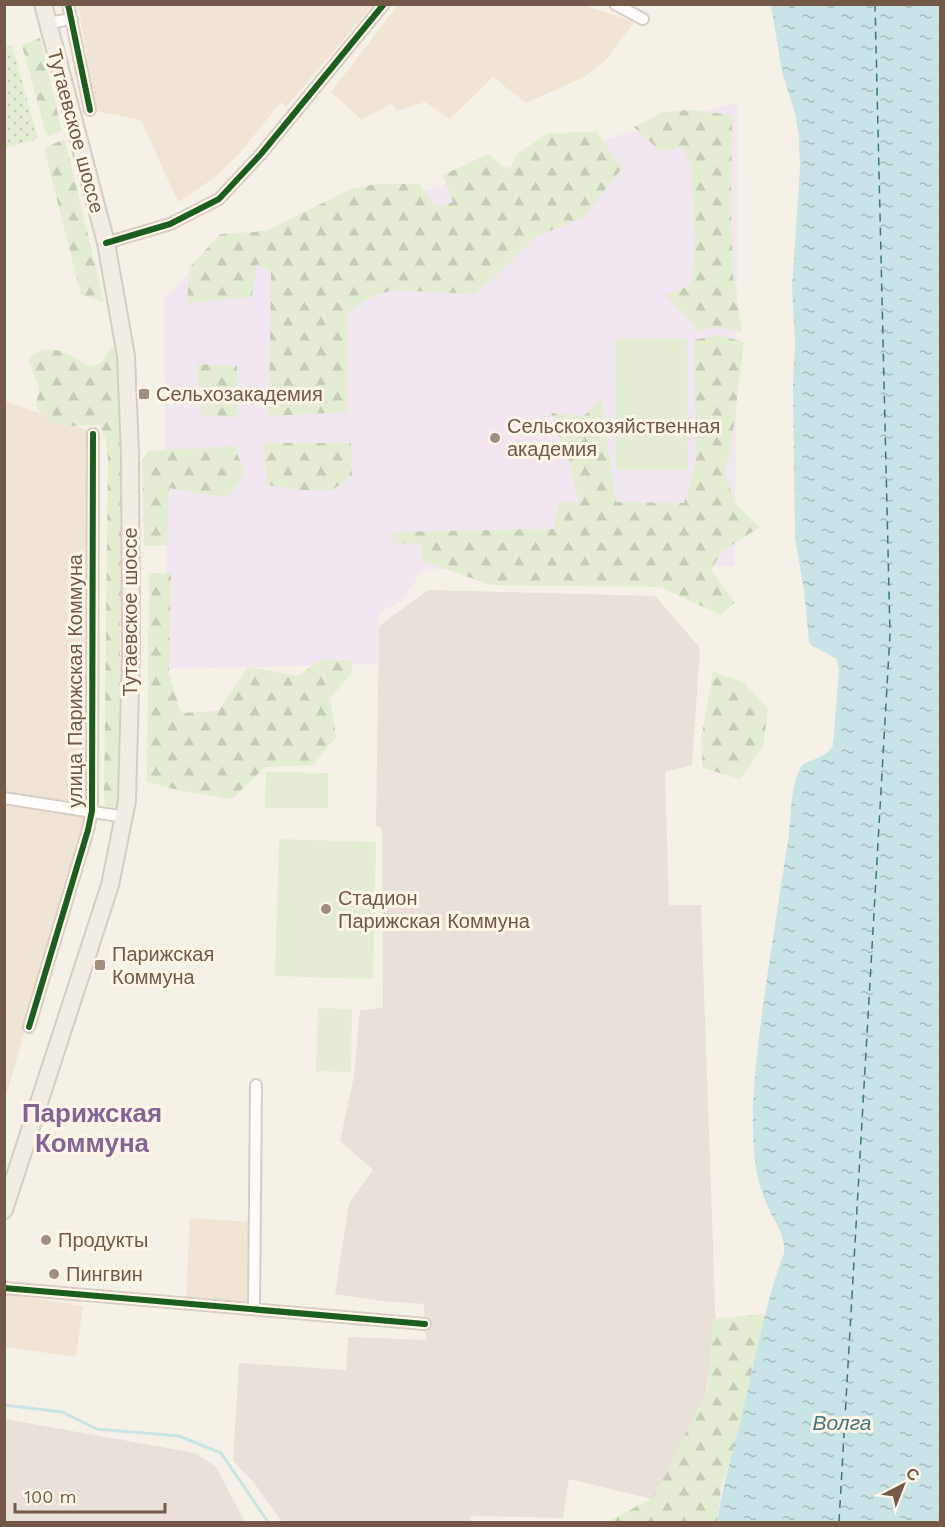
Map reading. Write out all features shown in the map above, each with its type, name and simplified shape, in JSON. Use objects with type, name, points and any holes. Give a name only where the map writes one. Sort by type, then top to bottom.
[{"type":"main road","name":"Тутаевское шоссе","points":[[4,1210],[110,885],[125,817],[131,650],[126,356],[106,243],[43,4]]},
{"type":"street","points":[[68,4],[90,110]]},
{"type":"street","points":[[106,243],[170,224],[219,199],[261,154],[384,4]]},
{"type":"street","points":[[615,4],[643,19]]},
{"type":"street","points":[[48,23],[72,19]]},
{"type":"street","name":"улица Парижская Коммуна","points":[[29,1027],[92,811],[93,434]]},
{"type":"street","points":[[4,798],[125,817]]},
{"type":"street","points":[[254,1309],[256,1085]]},
{"type":"street","points":[[4,1288],[425,1324]]},
{"type":"shaded area","points":[[78,4],[373,5],[286,107],[281,102],[240,153],[214,178],[178,202],[141,120],[96,111]]},
{"type":"shaded area","points":[[398,5],[584,5],[634,22],[604,62],[584,77],[526,103],[493,77],[450,119],[425,102],[397,111],[392,103],[362,120],[331,92]]},
{"type":"shaded area","points":[[738,102],[735,566],[423,569],[402,601],[379,613],[379,664],[167,669],[164,299],[212,250]]},
{"type":"shaded area","points":[[5,401],[90,431],[85,817],[5,1100]]},
{"type":"shaded area","points":[[428,590],[655,596],[700,648],[692,765],[665,772],[669,905],[701,905],[716,1333],[703,1408],[673,1504],[569,1479],[563,1518],[471,1516],[470,1522],[282,1522],[252,1480],[233,1461],[239,1363],[346,1370],[348,1337],[426,1340],[424,1304],[335,1294],[349,1203],[373,1170],[340,1141],[354,1076],[360,1010],[383,1008],[382,829],[376,825],[379,626]]},
{"type":"shaded area","points":[[190,1218],[252,1222],[247,1302],[186,1299]]},
{"type":"shaded area","points":[[5,1294],[83,1306],[76,1357],[5,1347]]},
{"type":"shaded area","points":[[5,1419],[195,1453],[216,1467],[245,1522],[5,1522]]},
{"type":"green space","points":[[40,38],[62,131],[47,137],[22,45]]},
{"type":"green space","points":[[12,45],[38,139],[5,148],[5,47]]},
{"type":"green space","points":[[690,110],[732,115],[733,276],[742,332],[717,327],[699,331],[666,295],[692,285],[695,237],[691,165],[683,148],[660,151],[634,127],[663,112]]},
{"type":"green space","points":[[597,132],[622,168],[584,217],[535,237],[496,276],[474,294],[392,290],[367,299],[347,314],[347,412],[269,416],[271,272],[257,264],[252,297],[187,303],[190,267],[220,234],[266,231],[351,189],[376,184],[419,184],[436,207],[453,202],[443,175],[488,154],[509,171],[517,154],[548,133]]},
{"type":"green space","points":[[65,139],[104,302],[81,295],[44,148]]},
{"type":"green space","points":[[718,335],[744,342],[731,447],[724,474],[737,505],[760,527],[721,552],[711,570],[735,602],[721,615],[660,587],[491,585],[423,561],[421,544],[393,543],[393,532],[554,529],[558,503],[579,502],[569,460],[551,413],[584,416],[601,399],[616,502],[684,503],[696,461],[694,340]]},
{"type":"green space","points":[[687,338],[688,470],[616,470],[615,339]]},
{"type":"green space","points":[[115,345],[120,358],[123,438],[118,801],[115,808],[105,806],[104,795],[108,459],[105,437],[99,425],[56,424],[42,414],[36,405],[39,389],[28,360],[35,353],[50,349],[66,353],[89,366],[100,364]]},
{"type":"green space","points":[[197,364],[237,366],[237,417],[201,415]]},
{"type":"green space","points":[[264,443],[351,443],[352,476],[332,490],[302,490],[266,485]]},
{"type":"green space","points":[[234,446],[245,473],[227,498],[169,488],[167,545],[144,546],[142,462],[148,451]]},
{"type":"green space","points":[[149,573],[171,573],[169,673],[181,713],[218,711],[248,667],[299,676],[321,659],[353,661],[351,674],[330,698],[336,737],[313,765],[265,767],[232,799],[182,791],[147,782]]},
{"type":"green space","points":[[713,672],[743,682],[768,708],[763,747],[740,779],[703,768],[701,740]]},
{"type":"green space","points":[[266,772],[328,773],[328,808],[265,808]]},
{"type":"green space","name":"Стадион Парижская Коммуна","points":[[279,839],[376,842],[373,979],[275,976]]},
{"type":"green space","points":[[318,1008],[352,1009],[351,1072],[316,1071]]},
{"type":"green space","points":[[765,1314],[737,1436],[721,1489],[717,1522],[607,1522],[653,1498],[708,1388],[713,1319]]},
{"type":"water","name":"Волга","points":[[771,5],[940,5],[940,1522],[717,1522],[762,1326],[784,1253],[781,1233],[761,1190],[755,1156],[753,1115],[762,1013],[788,841],[793,792],[802,765],[824,755],[833,745],[839,670],[837,659],[811,645],[809,641],[795,538],[793,385],[795,344],[792,287],[800,168],[799,136],[795,113],[782,72]]},
{"type":"waterway","points":[[4,1405],[62,1412],[97,1429],[179,1436],[221,1453],[268,1522]]},
{"type":"ferry route","points":[[839,1522],[890,634],[875,4]]},
{"type":"cycle path","points":[[68,4],[90,110]]},
{"type":"cycle path","points":[[106,243],[170,224],[219,199],[261,154],[384,4]]},
{"type":"cycle path","points":[[29,1027],[92,811],[93,434]]},
{"type":"cycle path","points":[[4,1288],[425,1324]]},
{"type":"place","name":"Сельхозакадемия","points":[[144,394]]},
{"type":"place","name":"Сельскохозяйственная академия","points":[[495,438]]},
{"type":"place","name":"Стадион Парижская Коммуна","points":[[326,909]]},
{"type":"place","name":"Парижская Коммуна","points":[[100,965]]},
{"type":"place","name":"Продукты","points":[[46,1240]]},
{"type":"place","name":"Пингвин","points":[[54,1274]]},
{"type":"district","name":"Парижская Коммуна","points":[[92,1128]]}]
